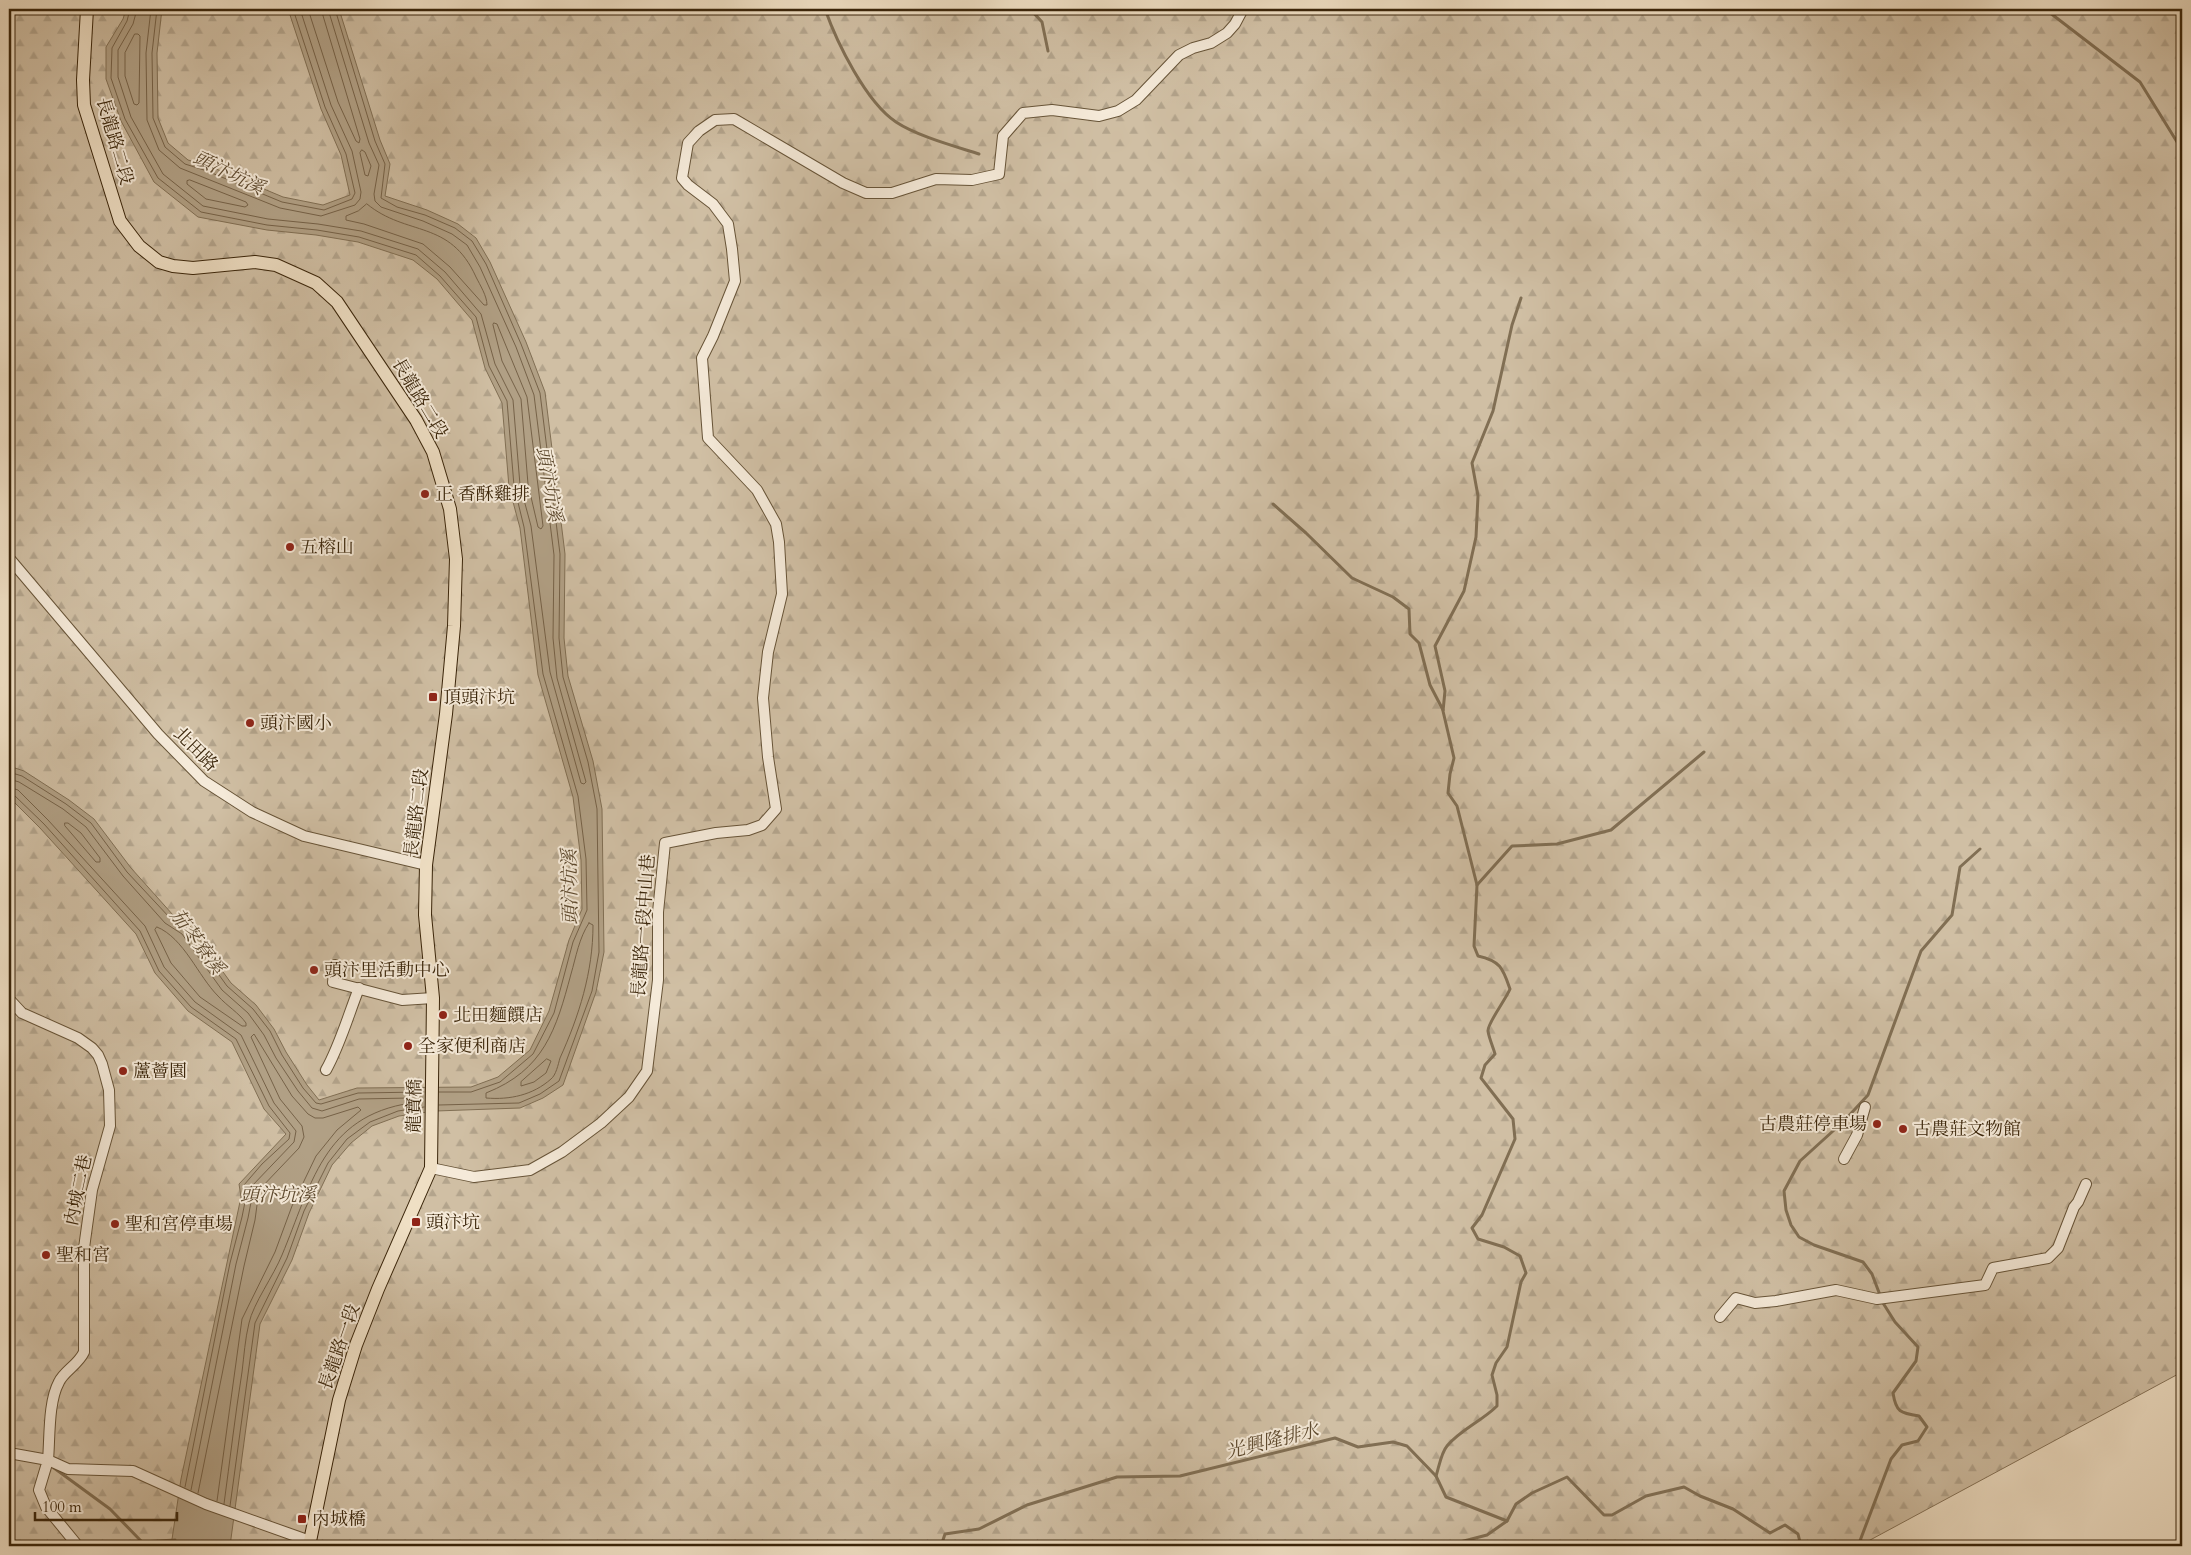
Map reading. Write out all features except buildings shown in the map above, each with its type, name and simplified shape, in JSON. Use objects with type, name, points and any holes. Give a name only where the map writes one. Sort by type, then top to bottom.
[{"type":"main road","name":"長龍路二段","points":[[87,9],[83,80],[84,105],[120,221],[140,246],[159,262],[173,266],[193,268],[255,262],[276,266],[316,283],[337,302],[416,420],[433,452],[450,509],[456,559],[454,626],[446,714],[426,865],[425,915],[434,998],[432,1044]]},
{"type":"main road","name":"龍寶橋","points":[[431,1168],[432,1044]]},
{"type":"main road","name":"長龍路一段","points":[[309,1544],[339,1400],[356,1345],[378,1289],[431,1168]]},
{"type":"street","name":"長龍路一段中山巷","points":[[431,1168],[474,1177],[530,1170],[562,1152],[601,1124],[630,1096],[647,1070],[658,980],[658,912],[665,843],[716,833],[748,830],[762,825],[776,809],[768,757],[763,698],[768,652],[782,594],[779,542],[776,524],[757,490],[708,438],[702,358],[735,281],[728,224],[713,204],[688,185],[682,178],[688,144],[699,131],[715,120],[734,119],[843,183],[866,193],[892,193],[936,179],[972,180],[993,176],[999,174],[1003,136],[1023,113],[1052,110],[1099,116],[1118,111],[1136,100],[1179,55],[1193,48],[1211,43],[1227,33],[1235,24],[1243,9]]},
{"type":"street","name":"北田路","points":[[9,558],[158,734],[204,782],[252,812],[304,836],[426,865]]},
{"type":"street","points":[[335,966],[333,982],[402,1000],[434,998]]},
{"type":"street","points":[[326,1070],[336,1051],[359,988]]},
{"type":"street","name":"內城二巷","points":[[9,998],[22,1013],[78,1038],[92,1048],[102,1064],[111,1108],[110,1126],[92,1190],[84,1248],[84,1352],[79,1362],[60,1380],[54,1394],[48,1460],[39,1490],[46,1507],[78,1546]]},
{"type":"street","points":[[432,1044],[470,1044]]},
{"type":"street","points":[[1844,1159],[1857,1135],[1865,1107]]},
{"type":"street","points":[[1720,1317],[1736,1298],[1755,1303],[1836,1290],[1877,1299],[1985,1285],[1993,1268],[2048,1258],[2058,1248],[2074,1207],[2086,1184]]},
{"type":"street","points":[[9,1453],[48,1460],[68,1470],[134,1471],[206,1504],[309,1544]]},
{"type":"green space","points":[[9,9],[2182,9],[2182,1372],[1859,1546],[9,1546]]},
{"type":"water","name":"頭汴坑溪","points":[[126,9],[162,9],[157,53],[158,118],[168,143],[188,160],[209,166],[283,197],[323,205],[350,195],[341,155],[321,109],[288,9],[339,9],[380,140],[390,164],[385,196],[427,210],[458,224],[476,238],[490,262],[526,342],[545,392],[565,554],[564,638],[568,676],[593,761],[602,809],[604,952],[596,992],[563,1085],[543,1098],[520,1108],[436,1111],[399,1116],[372,1126],[351,1143],[332,1165],[309,1213],[292,1260],[260,1324],[230,1546],[171,1546],[181,1479],[241,1197],[239,1184],[286,1134],[264,1109],[232,1042],[188,1011],[155,973],[136,934],[40,828],[9,797],[9,766],[24,771],[69,800],[94,819],[131,868],[173,915],[190,926],[231,983],[256,1005],[274,1029],[286,1052],[319,1100],[357,1088],[471,1087],[498,1077],[530,1050],[549,1011],[569,940],[582,909],[581,860],[573,797],[538,675],[520,528],[509,487],[502,403],[485,368],[472,320],[437,279],[413,260],[358,242],[267,230],[198,217],[154,182],[121,121],[106,79],[106,47],[123,19]]},
{"type":"waterway","points":[[825,9],[854,71],[874,101],[885,113],[914,132],[979,154]]},
{"type":"waterway","points":[[1030,9],[1042,22],[1048,51]]},
{"type":"waterway","points":[[2045,9],[2140,82],[2182,150]]},
{"type":"waterway","points":[[1436,1476],[1445,1449],[1452,1440],[1497,1406],[1497,1395],[1492,1375],[1496,1363],[1507,1347],[1521,1282],[1526,1273],[1520,1256],[1504,1247],[1478,1239],[1472,1228],[1482,1215],[1515,1139],[1513,1119],[1481,1078],[1485,1065],[1495,1054],[1488,1028],[1510,989],[1500,967],[1492,960],[1478,956],[1474,946],[1477,885],[1457,806],[1448,793],[1454,758],[1443,711],[1445,691],[1435,646],[1464,591],[1476,537],[1478,496],[1472,463],[1493,411],[1512,325],[1521,298]]},
{"type":"waterway","points":[[1273,504],[1352,578],[1393,597],[1409,609],[1410,634],[1419,643],[1430,685],[1443,710]]},
{"type":"waterway","points":[[1477,885],[1512,846],[1557,844],[1611,830],[1704,752]]},
{"type":"waterway","points":[[1858,1546],[1891,1459],[1902,1445],[1918,1441],[1927,1427],[1919,1416],[1907,1414],[1900,1410],[1893,1393],[1916,1361],[1918,1347],[1895,1322],[1883,1303],[1872,1274],[1863,1262],[1814,1245],[1799,1237],[1791,1225],[1786,1210],[1784,1191],[1800,1161],[1844,1121],[1868,1095],[1921,951],[1952,915],[1960,867],[1980,849]]},
{"type":"waterway","name":"光興隆排水","points":[[941,1546],[945,1534],[979,1529],[1027,1505],[1117,1477],[1180,1476],[1335,1438],[1358,1447],[1393,1442],[1407,1446],[1436,1476],[1446,1497],[1507,1521],[1516,1504],[1532,1493],[1567,1477],[1604,1515],[1612,1515],[1646,1496],[1684,1487],[1700,1496],[1733,1509],[1770,1533],[1785,1525],[1798,1534],[1801,1546]]},
{"type":"waterway","points":[[54,1468],[110,1509],[142,1542],[175,1540]]},
{"type":"waterway","points":[[1453,1546],[1460,1542],[1487,1535],[1507,1521]]},
{"type":"place","name":"正 香酥雞排","points":[[425,494]]},
{"type":"place","name":"五榕山","points":[[290,547]]},
{"type":"place","name":"頂頭汴坑","points":[[433,697]]},
{"type":"place","name":"頭汴國小","points":[[250,723]]},
{"type":"place","name":"頭汴里活動中心","points":[[314,970]]},
{"type":"place","name":"北田麵饌店","points":[[443,1015]]},
{"type":"place","name":"全家便利商店","points":[[408,1046]]},
{"type":"place","name":"蘆薈園","points":[[123,1071]]},
{"type":"place","name":"古農莊停車場","points":[[1877,1124]]},
{"type":"place","name":"古農莊文物館","points":[[1903,1129]]},
{"type":"place","name":"頭汴坑","points":[[416,1222]]},
{"type":"place","name":"聖和宮停車場","points":[[115,1224]]},
{"type":"place","name":"聖和宮","points":[[46,1255]]},
{"type":"place","name":"內城橋","points":[[302,1519]]},
{"type":"water label","name":"茄苳寮溪","points":[[198,941]]}]
